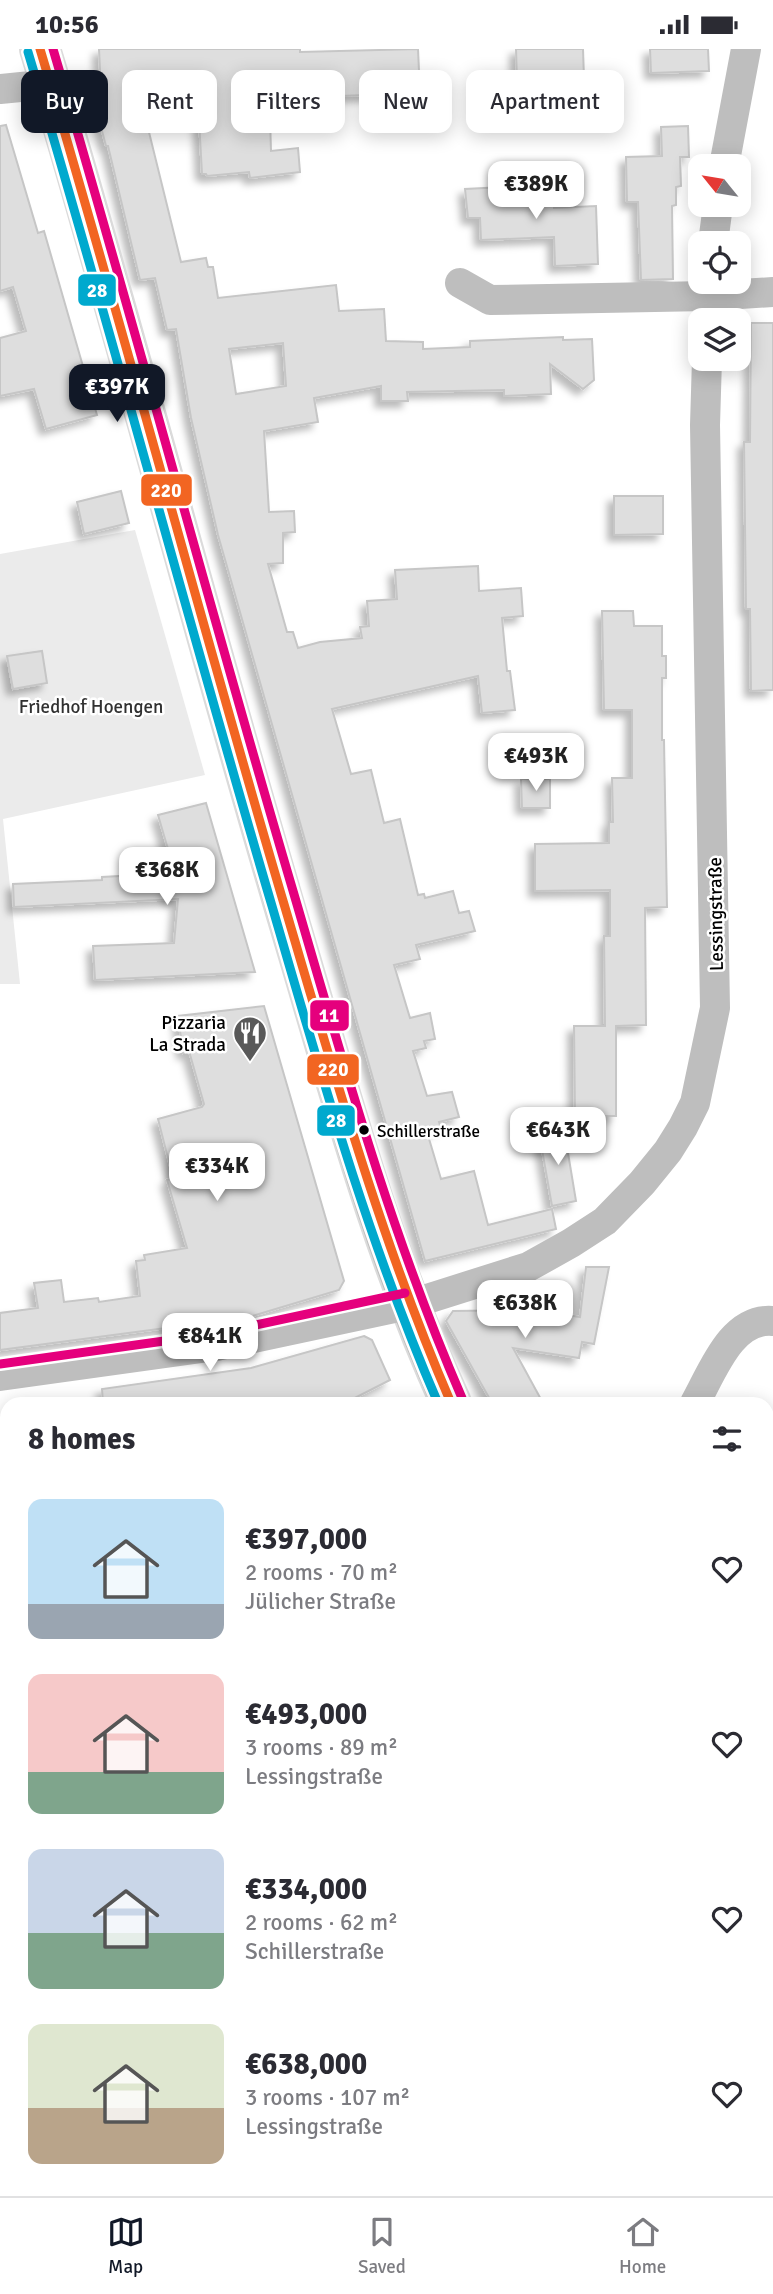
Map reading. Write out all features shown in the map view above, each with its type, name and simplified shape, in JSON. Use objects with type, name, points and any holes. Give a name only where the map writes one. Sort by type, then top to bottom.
[{"type":"main road","points":[[46,67],[247,784],[352,1132],[408,1304],[448,1397]]},
{"type":"street","points":[[726,154],[746,49]]},
{"type":"street","points":[[0,89],[46,67]]},
{"type":"street","points":[[460,283],[489,300],[708,299],[773,292]]},
{"type":"street","name":"Lessingstraße","points":[[408,1304],[528,1267],[605,1221],[668,1151],[695,1103],[715,1008],[716,967],[705,439],[707,371]]},
{"type":"street","points":[[0,1376],[216,1346],[408,1304]]},
{"type":"street","points":[[698,1397],[735,1334],[760,1320],[773,1321]]},
{"type":"green space","name":"Friedhof Hoengen","points":[[135,530],[205,775],[3,819],[20,984],[0,984],[0,554]]},
{"type":"building","points":[[99,49],[300,49],[300,52],[418,49],[419,70],[359,70],[359,95],[345,96],[345,70],[231,70],[231,133],[270,133],[271,151],[298,148],[300,172],[250,178],[249,172],[207,176],[202,174],[200,133],[217,133],[217,70],[122,70],[122,133],[149,133],[181,262],[206,258],[208,267],[213,267],[218,298],[336,285],[339,311],[384,309],[386,341],[423,342],[423,349],[470,347],[470,341],[563,337],[563,340],[592,339],[594,380],[583,389],[550,364],[551,394],[504,396],[504,390],[407,392],[408,401],[381,401],[381,386],[314,398],[318,422],[264,431],[269,512],[294,511],[295,532],[283,533],[283,563],[268,564],[287,632],[293,632],[298,648],[320,642],[362,638],[360,627],[369,626],[367,601],[397,599],[395,570],[478,566],[479,591],[521,588],[523,616],[502,618],[507,671],[510,671],[515,710],[482,713],[478,676],[332,709],[351,774],[371,770],[384,823],[400,819],[418,895],[424,894],[425,898],[453,891],[459,913],[469,911],[475,931],[416,945],[420,959],[394,965],[410,1018],[430,1013],[435,1039],[424,1041],[426,1048],[413,1051],[427,1096],[452,1092],[459,1117],[439,1122],[441,1128],[427,1132],[441,1179],[474,1171],[488,1225],[552,1209],[556,1229],[425,1261],[218,535],[191,418],[176,329],[167,330],[155,278],[140,280],[103,133],[108,133],[108,70],[100,70]],"holes":[[[283,343],[286,386],[236,394],[229,349]]]},
{"type":"building","points":[[516,49],[583,49],[584,70],[517,70]]},
{"type":"building","points":[[650,49],[708,49],[709,71],[651,73]]},
{"type":"building","points":[[6,125],[38,233],[44,231],[97,415],[46,429],[34,389],[0,396],[0,338],[26,331],[13,287],[0,291],[0,126]]},
{"type":"building","points":[[688,126],[689,154],[688,157],[680,157],[681,186],[676,187],[676,205],[672,206],[673,279],[641,280],[638,202],[627,202],[626,157],[662,156],[661,127]]},
{"type":"building","points":[[524,186],[525,191],[553,190],[554,208],[596,206],[598,264],[555,266],[554,237],[481,240],[480,218],[468,218],[465,189]]},
{"type":"building","points":[[751,323],[773,323],[773,690],[751,691],[750,609],[746,609],[744,442],[750,442]]},
{"type":"building","points":[[121,491],[129,523],[84,534],[77,502]]},
{"type":"building","points":[[614,496],[663,496],[663,534],[614,535]]},
{"type":"building","points":[[602,611],[633,611],[634,626],[662,626],[662,656],[666,656],[666,678],[662,678],[662,740],[667,907],[645,908],[646,1025],[616,1026],[616,1116],[575,1116],[574,1026],[605,1026],[604,936],[610,936],[610,890],[535,891],[535,844],[609,843],[609,822],[613,822],[612,778],[632,778],[632,710],[604,710]]},
{"type":"building","points":[[42,651],[47,683],[13,689],[7,656]]},
{"type":"building","points":[[521,779],[550,779],[550,808],[522,808]]},
{"type":"building","points":[[206,803],[255,972],[95,980],[93,946],[174,943],[178,899],[14,907],[13,884],[175,873],[158,815]]},
{"type":"building","points":[[264,1006],[344,1281],[339,1290],[249,1317],[0,1350],[0,1313],[38,1308],[34,1283],[61,1280],[64,1302],[98,1298],[99,1302],[140,1296],[136,1261],[145,1260],[144,1255],[187,1248],[167,1180],[173,1178],[158,1119],[202,1107],[204,1104],[189,1051],[183,1053],[178,1016]]},
{"type":"building","points":[[564,1129],[576,1201],[552,1206],[539,1133]]},
{"type":"building","points":[[586,1267],[609,1267],[594,1344],[582,1342],[579,1358],[513,1348],[540,1397],[489,1397],[446,1321],[453,1311],[534,1310],[580,1317]]},
{"type":"building","points":[[364,1336],[372,1340],[390,1380],[357,1397],[103,1397],[102,1389],[251,1368]]},
{"type":"transit line","name":"220","points":[[40,49],[340,1093],[402,1280],[449,1397]]},
{"type":"transit line","name":"11","points":[[53,49],[265,795],[352,1090],[413,1276],[462,1397]]},
{"type":"transit line","name":"28","points":[[28,52],[328,1095],[389,1281],[436,1397]]},
{"type":"transit line","name":"11","points":[[0,1364],[214,1334],[405,1293]]},
{"type":"place","name":"Pizzaria La Strada","points":[[250,1063]]},
{"type":"place","name":"Schillerstraße","points":[[364,1130]]}]
